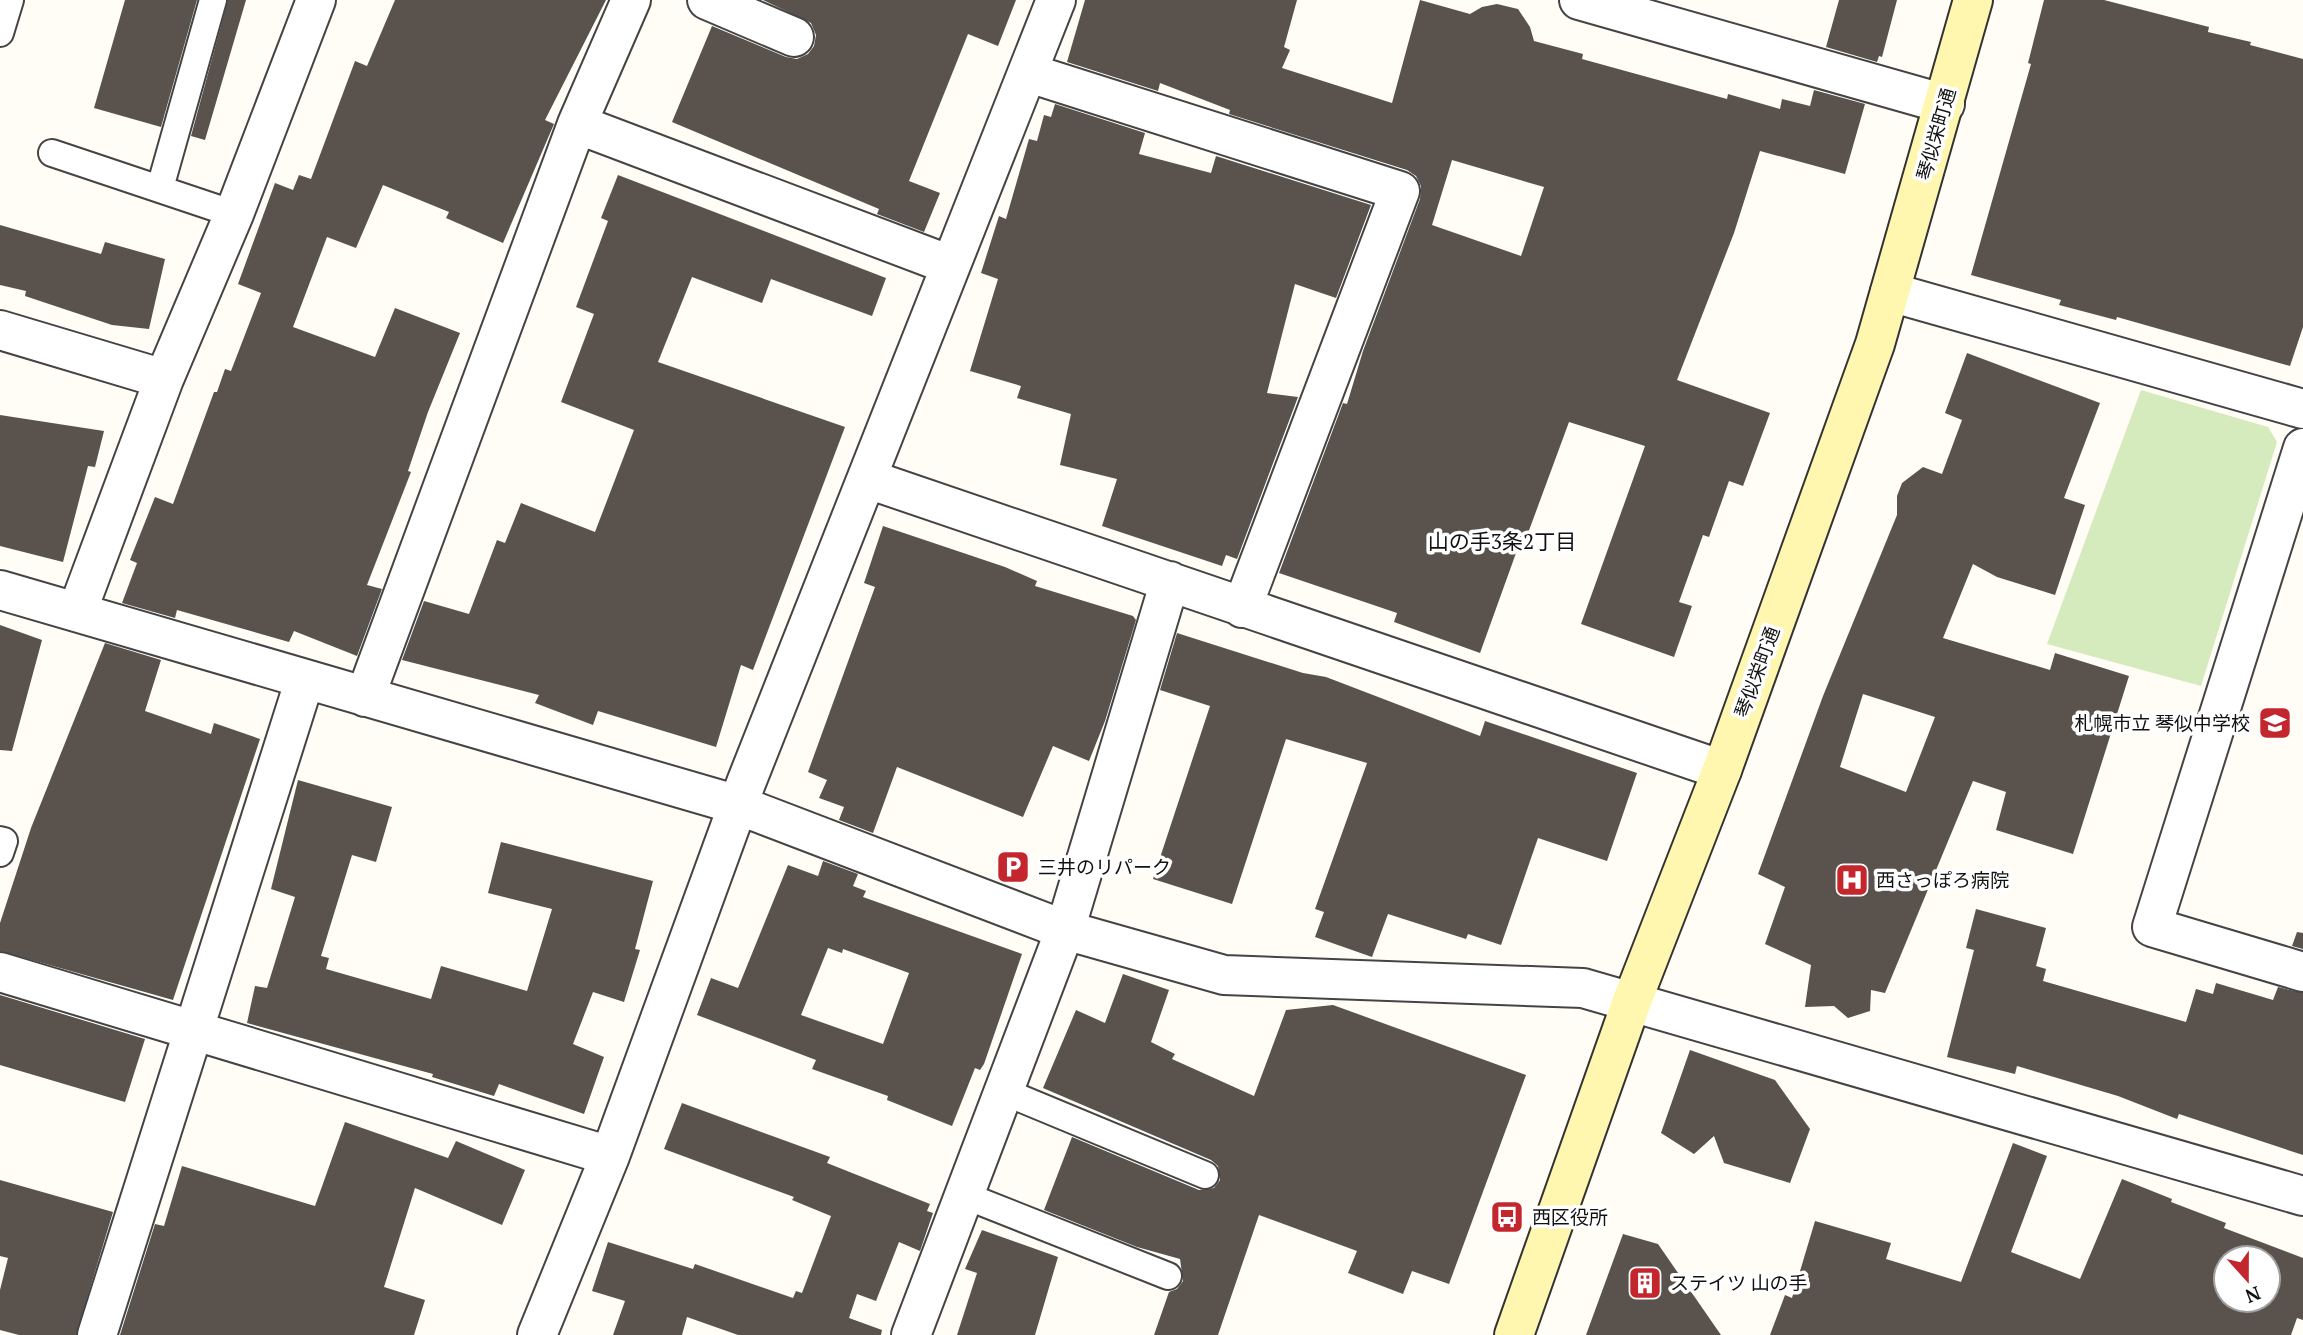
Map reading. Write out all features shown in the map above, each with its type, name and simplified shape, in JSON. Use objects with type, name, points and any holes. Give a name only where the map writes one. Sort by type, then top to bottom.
[{"type":"street","points":[[77,612],[164,379],[234,214],[316,0]]},
{"type":"street","points":[[365,697],[577,124],[631,0]]},
{"type":"street","points":[[707,0],[794,37]]},
{"type":"street","points":[[537,1335],[610,1156],[738,805],[1056,0]]},
{"type":"street","points":[[1579,0],[1648,9],[1945,104]]},
{"type":"street","name":"琴似栄町通","points":[[1514,1335],[1632,1002],[1722,770],[1875,345],[1973,0]]},
{"type":"street","points":[[1029,73],[1400,191],[1242,608]]},
{"type":"street","points":[[577,124],[950,265]]},
{"type":"street","points":[[1890,292],[2303,409]]},
{"type":"street","points":[[0,330],[164,379]]},
{"type":"street","points":[[2303,448],[2152,927],[2303,972]]},
{"type":"street","points":[[868,479],[1722,770]]},
{"type":"street","points":[[911,1335],[1066,930],[1170,581]]},
{"type":"street","points":[[0,590],[738,805],[1066,930],[1224,975],[1576,988],[2303,1196]]},
{"type":"street","points":[[97,1335],[305,679]]},
{"type":"street","points":[[0,972],[194,1028],[610,1156]]},
{"type":"lane","points":[[0,33],[10,0]]},
{"type":"lane","points":[[160,188],[213,0]]},
{"type":"lane","points":[[52,153],[234,214]]},
{"type":"lane","points":[[0,840],[4,841],[0,853]]},
{"type":"lane","points":[[1005,1092],[1205,1175]]},
{"type":"lane","points":[[966,1196],[1168,1276]]},
{"type":"green space","points":[[2141,390],[2268,427],[2277,442],[2201,686],[2047,644]]},
{"type":"building","points":[[125,0],[197,0],[161,127],[94,108]]},
{"type":"building","points":[[228,0],[246,0],[205,140],[191,136]]},
{"type":"building","points":[[395,0],[606,0],[545,120],[554,124],[503,243],[446,218],[449,212],[383,185],[356,248],[327,237],[293,327],[375,357],[395,308],[460,333],[428,412],[408,471],[411,472],[367,585],[382,589],[357,656],[294,631],[289,642],[177,610],[175,618],[122,603],[137,563],[130,560],[155,497],[173,504],[214,392],[217,392],[225,369],[231,371],[261,293],[238,284],[275,183],[293,190],[299,175],[311,179],[355,61],[367,66]]},
{"type":"building","points":[[763,0],[1016,0],[998,46],[968,34],[909,181],[940,193],[924,232],[877,214],[879,209],[672,122],[712,26],[786,57],[797,59],[808,54],[814,46],[816,35],[811,23]]},
{"type":"building","points":[[1085,0],[1297,0],[1284,47],[1290,50],[1282,68],[1392,103],[1420,0],[1470,14],[1482,7],[1497,4],[1518,9],[1530,27],[1534,41],[1583,54],[1582,59],[1727,99],[1728,94],[1780,109],[1782,99],[1810,106],[1814,90],[1865,104],[1845,174],[1760,151],[1734,233],[1677,380],[1770,413],[1743,486],[1729,481],[1709,537],[1703,535],[1679,602],[1692,606],[1674,657],[1581,624],[1645,446],[1569,422],[1524,544],[1520,542],[1480,653],[1394,622],[1397,613],[1279,573],[1343,403],[1347,404],[1363,351],[1420,199],[1421,186],[1416,176],[1407,170],[1229,114],[1230,110],[1160,83],[1158,91],[1067,62]],"holes":[[[1452,160],[1544,187],[1521,256],[1432,225]]]},
{"type":"building","points":[[1839,0],[1897,0],[1882,57],[1879,56],[1877,62],[1826,47]]},
{"type":"building","points":[[2044,0],[2104,0],[2209,27],[2208,32],[2251,42],[2250,45],[2303,59],[2303,327],[2290,366],[2117,317],[2116,320],[2059,305],[2061,300],[1971,275],[2031,64],[2028,63]]},
{"type":"building","points":[[1055,104],[1145,133],[1139,154],[1211,173],[1216,156],[1371,205],[1336,298],[1295,284],[1267,393],[1298,397],[1237,559],[1226,555],[1222,566],[1102,526],[1117,479],[1060,465],[1071,414],[1017,398],[1021,386],[970,371],[998,279],[981,273],[999,216],[1006,219],[1029,139],[1037,141],[1044,115],[1051,117]]},
{"type":"building","points":[[618,175],[886,278],[872,316],[771,279],[762,303],[692,277],[658,362],[845,427],[753,670],[741,665],[716,747],[598,711],[593,725],[535,703],[539,695],[402,660],[424,601],[469,614],[497,540],[505,543],[521,503],[595,532],[634,430],[561,402],[594,314],[576,307],[608,221],[601,218]]},
{"type":"building","points":[[0,225],[101,254],[105,242],[165,259],[149,329],[112,325],[25,296],[26,291],[0,285]]},
{"type":"building","points":[[1967,353],[2100,403],[2064,498],[2085,505],[2055,595],[1997,577],[1973,564],[1943,638],[2050,670],[2055,653],[2129,676],[2073,854],[1996,830],[2006,792],[1973,781],[1885,993],[1871,990],[1870,1011],[1848,1018],[1834,1006],[1805,1007],[1811,965],[1765,944],[1785,887],[1758,874],[1823,696],[1897,515],[1897,496],[1902,483],[1923,467],[1942,474],[1962,420],[1945,413]],"holes":[[[1863,694],[1935,717],[1906,792],[1840,767]]]},
{"type":"building","points":[[0,415],[104,431],[95,467],[88,466],[63,562],[0,546]]},
{"type":"building","points":[[883,526],[1005,567],[1037,581],[1035,586],[1133,616],[1136,620],[1105,721],[1089,761],[1053,746],[1023,817],[897,767],[873,833],[839,820],[844,807],[819,798],[827,780],[808,772],[875,587],[864,583]]},
{"type":"building","points":[[0,625],[42,640],[12,751],[0,750]]},
{"type":"building","points":[[1177,633],[1303,673],[1326,677],[1480,736],[1485,721],[1637,773],[1607,861],[1538,838],[1501,945],[1468,934],[1466,939],[1388,914],[1372,957],[1315,937],[1324,912],[1315,909],[1367,763],[1286,739],[1232,904],[1153,879],[1210,706],[1160,690]]},
{"type":"building","points":[[105,643],[161,660],[145,711],[211,734],[214,723],[260,739],[173,1000],[0,951],[0,923],[31,828]]},
{"type":"building","points":[[298,780],[392,807],[376,862],[352,855],[321,956],[329,958],[326,969],[431,999],[441,966],[527,991],[552,909],[488,893],[501,842],[653,881],[635,949],[640,950],[624,1002],[593,992],[573,1044],[604,1057],[584,1114],[499,1084],[494,1096],[432,1077],[433,1074],[247,1023],[255,986],[267,988],[295,897],[271,889]]},
{"type":"building","points":[[823,861],[858,874],[853,886],[866,891],[863,897],[1022,954],[984,1064],[980,1070],[975,1068],[952,1126],[887,1100],[888,1096],[812,1069],[816,1060],[697,1015],[711,978],[738,988],[788,865],[818,876]],"holes":[[[828,948],[842,953],[843,949],[909,973],[883,1044],[801,1015]]]},
{"type":"building","points":[[1976,909],[2046,928],[2036,966],[2046,969],[2043,981],[2186,1022],[2196,989],[2213,994],[2216,983],[2273,1000],[2278,987],[2303,993],[2303,1155],[2179,1114],[2177,1119],[2118,1096],[2017,1066],[2015,1074],[1947,1057],[1974,950],[1966,948]]},
{"type":"building","points":[[2297,932],[2303,933],[2303,949],[2292,946]]},
{"type":"building","points":[[1123,974],[1169,990],[1151,1042],[1175,1054],[1172,1059],[1254,1096],[1286,1010],[1333,1005],[1526,1075],[1449,1284],[1412,1271],[1403,1294],[1348,1273],[1357,1251],[1259,1215],[1218,1335],[1154,1335],[1169,1292],[1177,1289],[1183,1281],[1180,1259],[1137,1247],[1044,1210],[1072,1137],[1199,1190],[1214,1188],[1220,1180],[1218,1166],[1211,1160],[1043,1088],[1076,1010],[1105,1023]]},
{"type":"building","points":[[0,995],[145,1039],[125,1102],[0,1065]]},
{"type":"building","points":[[1690,1050],[1775,1080],[1810,1129],[1790,1183],[1724,1163],[1714,1136],[1694,1154],[1661,1133]]},
{"type":"building","points":[[682,1103],[830,1157],[827,1163],[930,1204],[927,1211],[933,1213],[920,1251],[899,1242],[876,1301],[857,1294],[849,1318],[882,1330],[881,1335],[738,1335],[687,1317],[682,1335],[613,1335],[625,1301],[592,1291],[608,1242],[693,1269],[695,1264],[793,1298],[796,1291],[802,1293],[831,1216],[792,1200],[794,1197],[664,1149]]},
{"type":"building","points":[[345,1122],[448,1158],[456,1141],[525,1170],[502,1225],[415,1188],[384,1287],[425,1300],[414,1335],[120,1335],[155,1224],[164,1226],[182,1166],[315,1206]]},
{"type":"building","points":[[2013,1143],[2047,1156],[2011,1252],[2080,1279],[2122,1179],[2226,1223],[2224,1228],[2266,1244],[2212,1244],[2212,1314],[2282,1314],[2282,1250],[2303,1258],[2303,1320],[2297,1318],[2291,1335],[1770,1335],[1785,1295],[1792,1298],[1815,1221],[1891,1243],[1886,1259],[1961,1282]]},
{"type":"building","points":[[0,1180],[113,1212],[76,1335],[19,1335],[0,1330],[0,1290],[8,1258],[0,1256]]},
{"type":"building","points":[[982,1230],[1058,1257],[1035,1335],[957,1335],[977,1273],[965,1269]]},
{"type":"building","name":"ステイツ 山の手","points":[[1623,1234],[1658,1244],[1721,1335],[1586,1335]]},
{"type":"place","name":"札幌市立 琴似中学校","points":[[2275,723]]},
{"type":"place","name":"三井のリパーク","points":[[1013,867]]},
{"type":"place","name":"西さっぽろ病院","points":[[1852,880]]},
{"type":"place","name":"西区役所","points":[[1507,1217]]},
{"type":"place","name":"ステイツ 山の手","points":[[1645,1283]]},
{"type":"district","name":"山の手3条2丁目","points":[[1502,542]]}]
